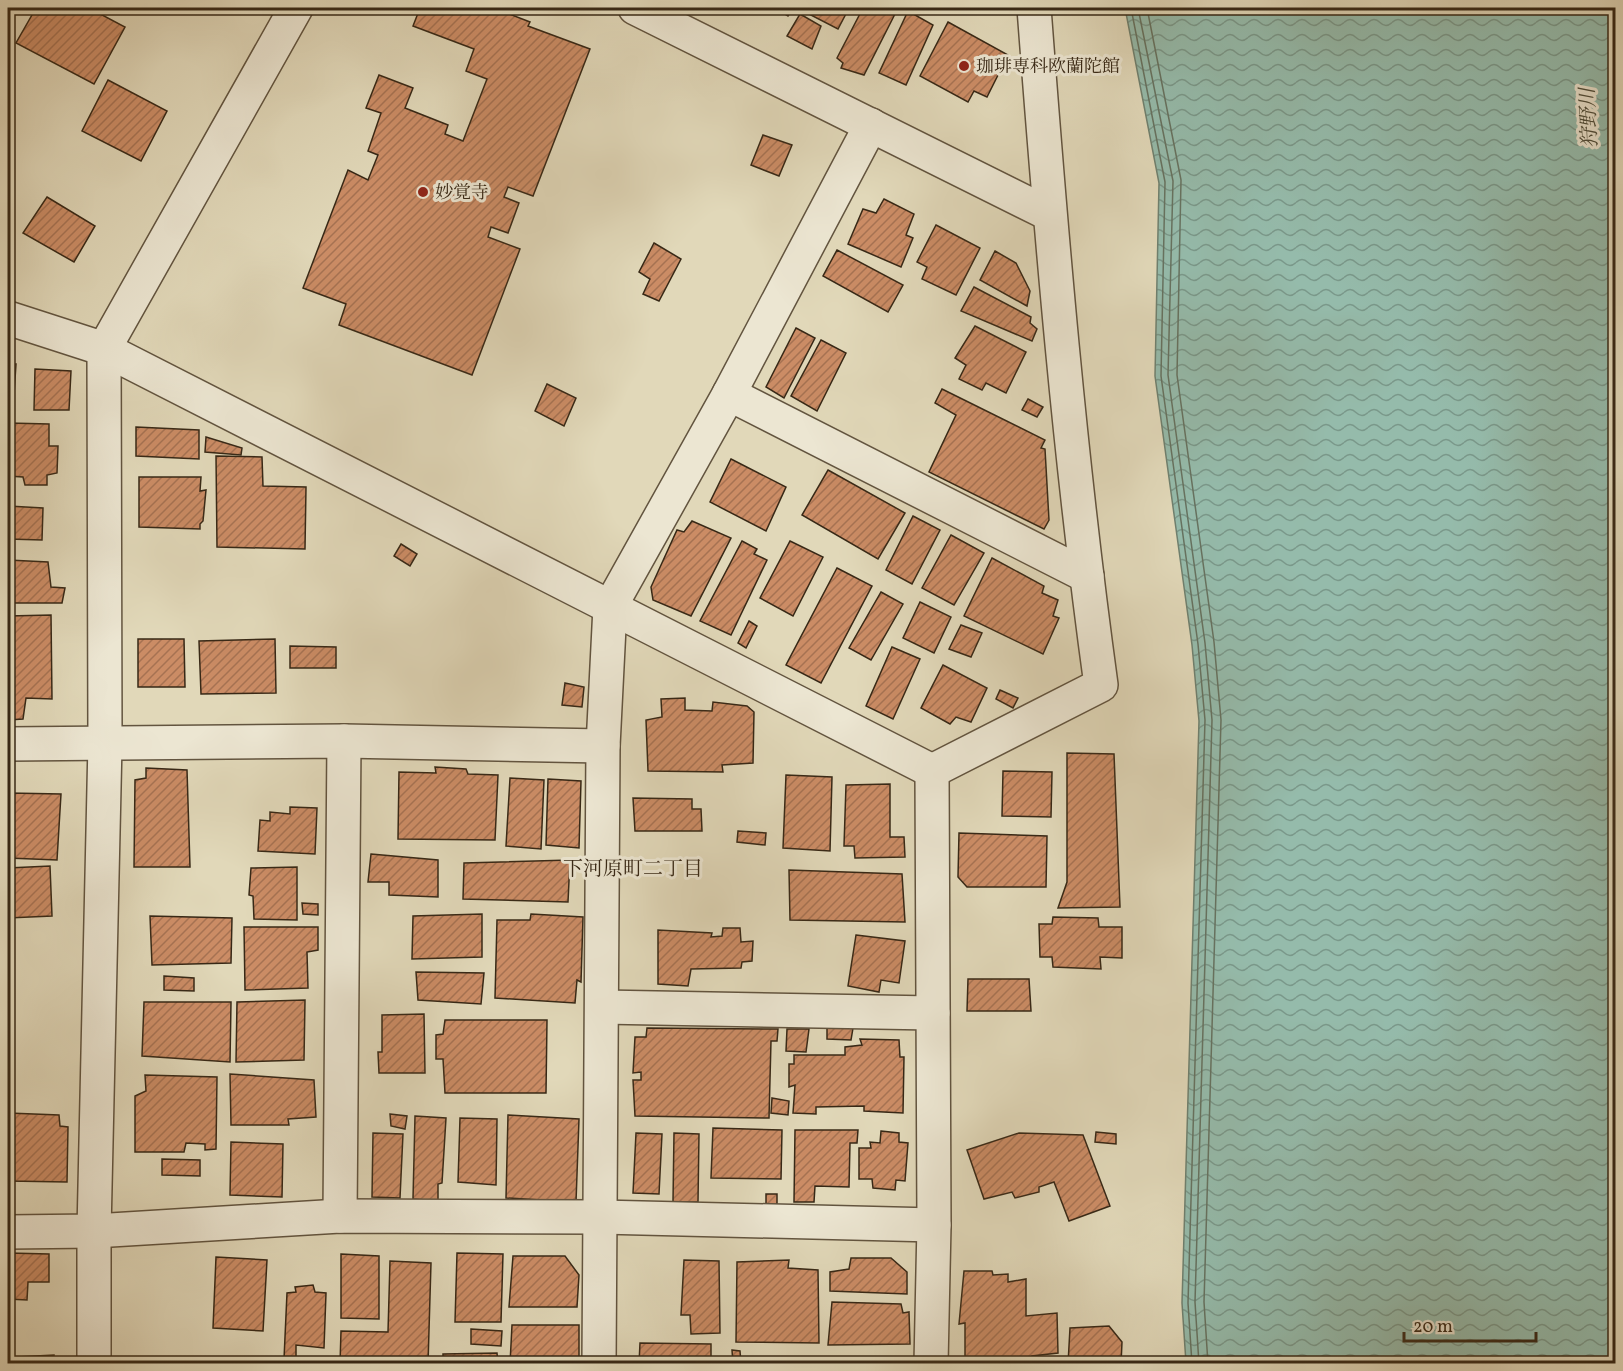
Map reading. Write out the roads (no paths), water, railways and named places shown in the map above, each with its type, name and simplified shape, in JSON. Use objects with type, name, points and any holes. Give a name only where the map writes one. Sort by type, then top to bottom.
[{"type":"street","points":[[94,1364],[94,1231],[105,743],[104,349],[296,8]]},
{"type":"street","points":[[635,8],[1049,214]]},
{"type":"street","points":[[932,771],[1101,684],[1087,576],[1049,214],[1034,8]]},
{"type":"street","points":[[599,1364],[603,746],[610,607],[729,394],[871,125]]},
{"type":"street","points":[[8,318],[104,349],[932,771]]},
{"type":"street","points":[[729,394],[1087,576]]},
{"type":"street","points":[[8,744],[344,741],[603,746]]},
{"type":"street","points":[[340,1216],[344,741]]},
{"type":"street","points":[[931,1364],[934,1225],[932,771]]},
{"type":"street","points":[[602,1007],[933,1013]]},
{"type":"street","points":[[8,1232],[94,1231],[340,1216],[601,1217],[934,1225]]},
{"type":"water","name":"狩野川","points":[[1125,8],[1615,8],[1615,1363],[1186,1363],[1182,1303],[1199,721],[1192,645],[1155,376],[1159,183]]},
{"type":"place","name":"珈琲専科欧蘭陀館","points":[[964,66]]},
{"type":"place","name":"妙覚寺","points":[[423,192]]},
{"type":"district","name":"下河原町二丁目","points":[[633,868]]}]
